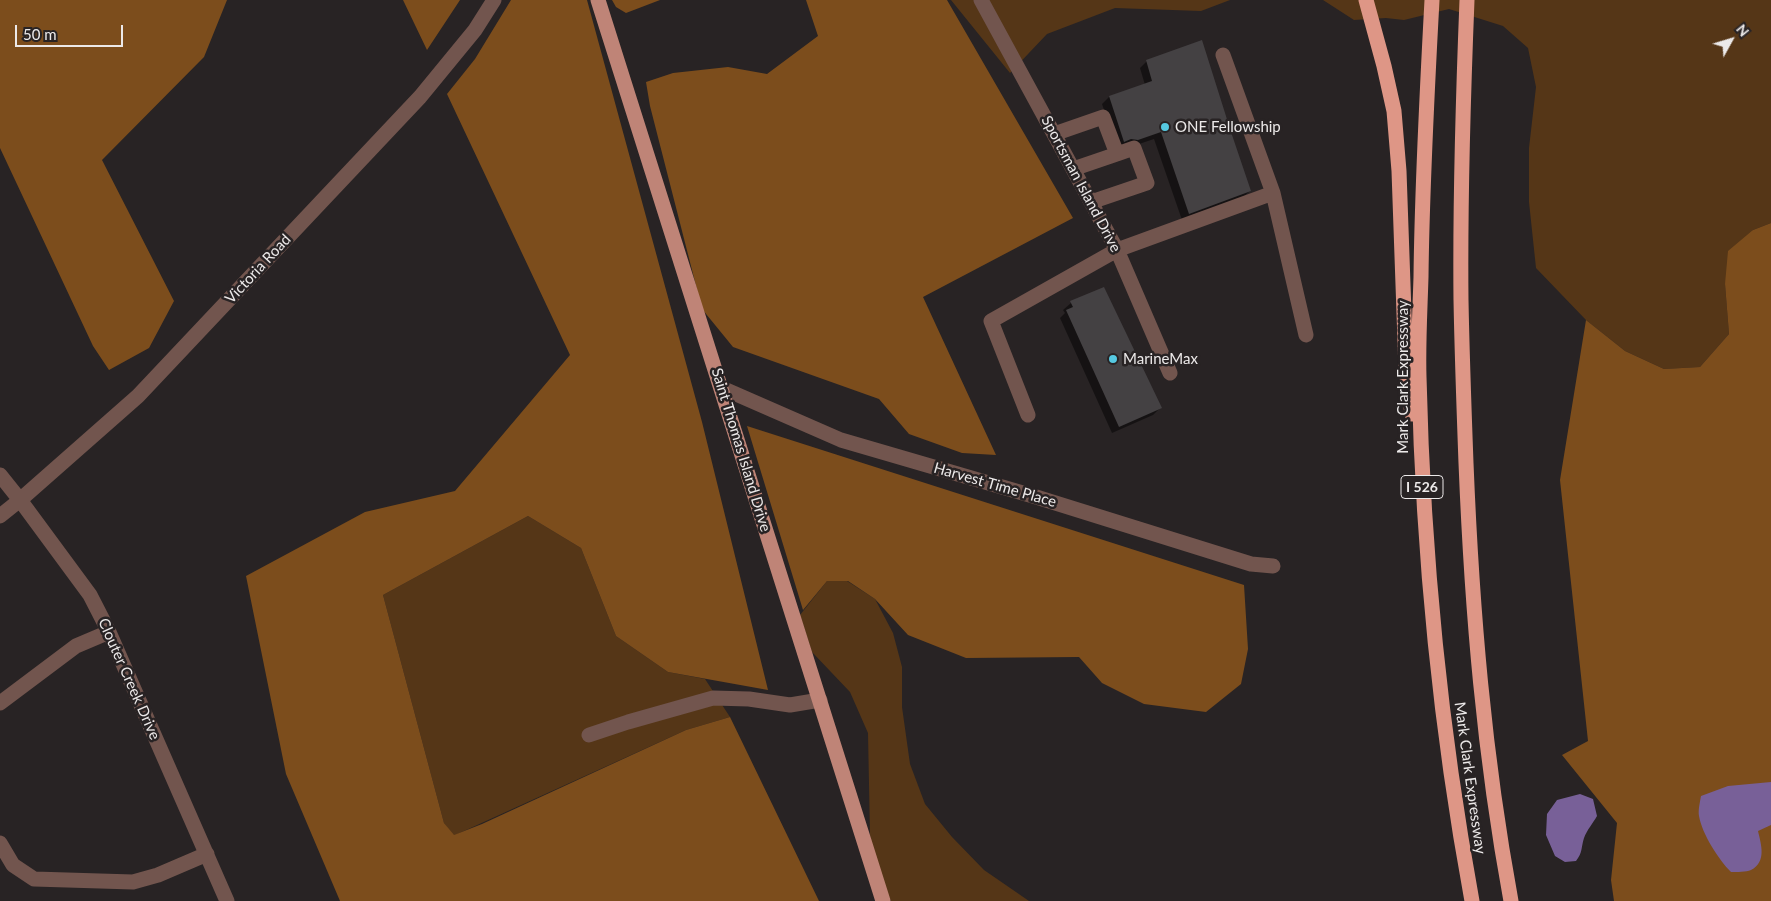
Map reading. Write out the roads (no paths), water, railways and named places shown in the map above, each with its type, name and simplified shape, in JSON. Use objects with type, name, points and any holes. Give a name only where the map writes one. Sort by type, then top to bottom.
[{"type":"highway","points":[[1366,0],[1394,111],[1399,170],[1406,370],[1423,494]]},
{"type":"highway","name":"Mark Clark Expressway","points":[[1432,0],[1422,206],[1419,364],[1423,494],[1430,599],[1441,704],[1454,802],[1472,901]]},
{"type":"highway","name":"Mark Clark Expressway","points":[[1467,0],[1461,298],[1469,531],[1482,703],[1491,781],[1511,901]]},
{"type":"highway","points":[[1464,75],[1474,0]]},
{"type":"main road","name":"Saint Thomas Island Drive","points":[[598,0],[883,901]]},
{"type":"street","name":"Victoria Road","points":[[0,516],[138,396],[420,97],[475,30],[494,0]]},
{"type":"street","name":"Sportsman Island Drive","points":[[981,0],[1118,250],[1170,374]]},
{"type":"street","points":[[1223,55],[1274,193],[1306,335]]},
{"type":"street","points":[[1054,134],[1104,117],[1117,154]]},
{"type":"street","points":[[1073,168],[1134,148],[1147,183],[1091,202]]},
{"type":"street","points":[[1028,415],[991,320],[1118,250],[1274,193]]},
{"type":"street","name":"Harvest Time Place","points":[[722,388],[841,440],[1033,496],[1251,564],[1273,566]]},
{"type":"street","name":"Clouter Creek Drive","points":[[0,475],[90,595],[109,632],[228,901]]},
{"type":"street","points":[[0,703],[76,646],[109,632]]},
{"type":"street","points":[[589,735],[713,698],[749,698],[790,705],[820,700]]},
{"type":"street","points":[[0,843],[13,865],[34,879],[133,882],[158,875],[207,854]]},
{"type":"place","name":"ONE Fellowship","points":[[1165,127]]},
{"type":"place","name":"MarineMax","points":[[1113,359]]}]
